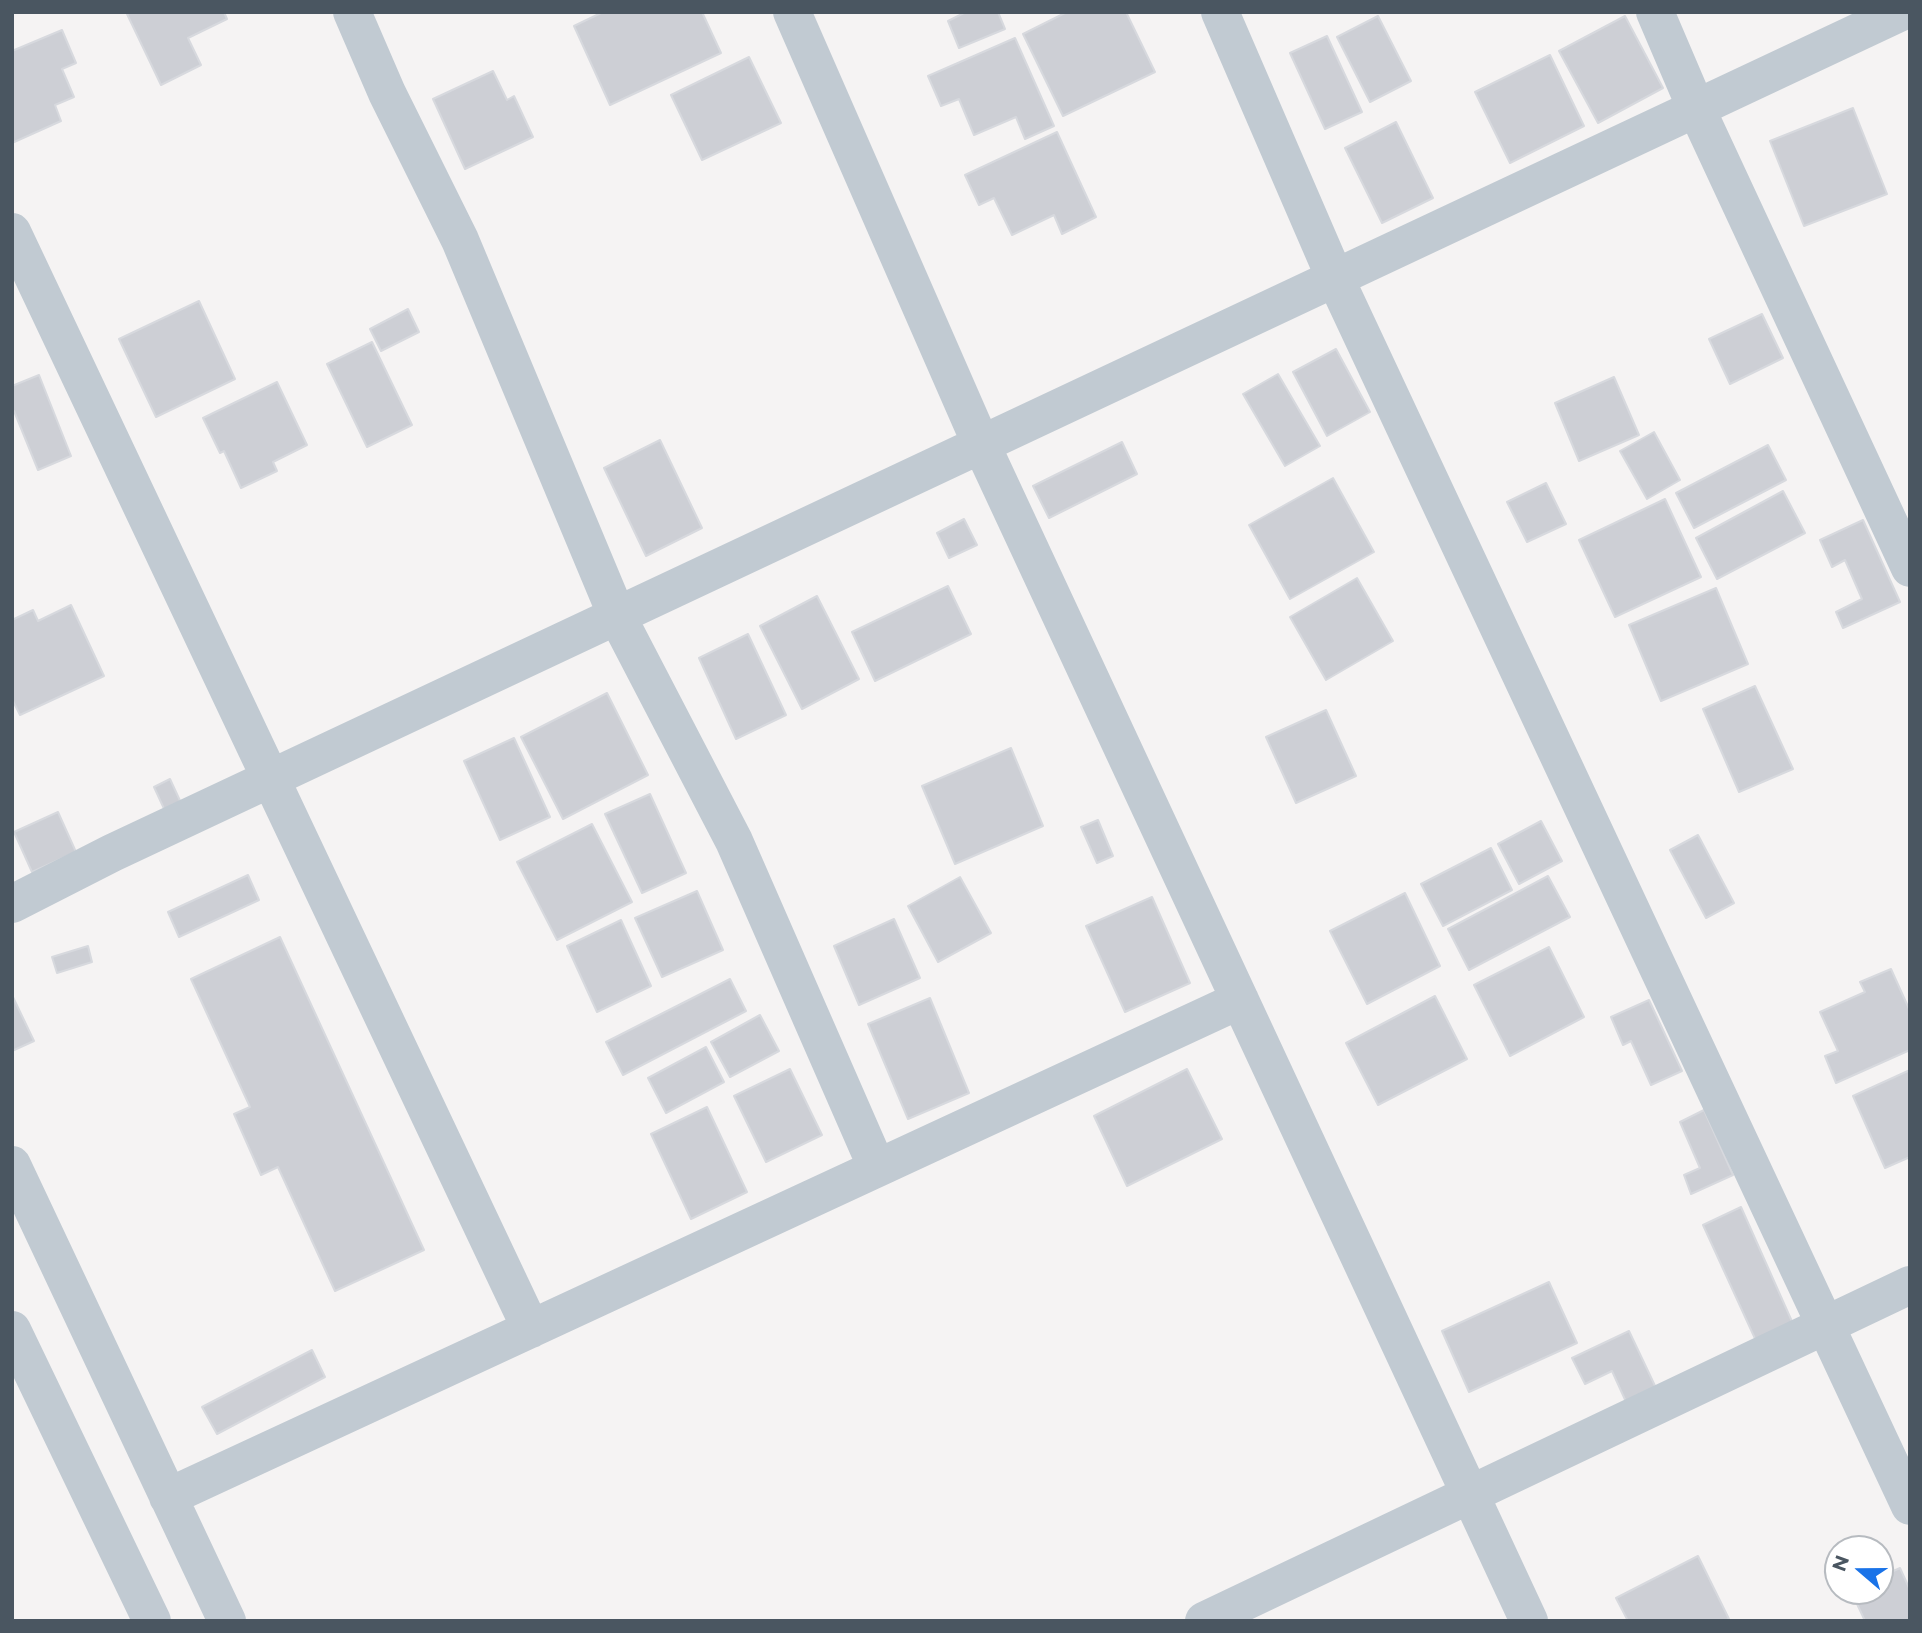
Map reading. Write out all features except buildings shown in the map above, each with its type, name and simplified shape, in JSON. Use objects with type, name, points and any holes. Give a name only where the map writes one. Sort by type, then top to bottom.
[{"type":"street","points":[[352,12],[387,93],[460,240],[617,616],[734,841],[877,1168]]},
{"type":"street","points":[[792,12],[981,444],[1529,1621]]},
{"type":"street","points":[[1220,12],[1335,278],[1910,1506]]},
{"type":"street","points":[[1654,12],[1910,568]]},
{"type":"street","points":[[12,904],[270,778],[1900,12]]},
{"type":"street","points":[[12,232],[531,1329]]},
{"type":"street","points":[[168,1497],[1240,1000]]},
{"type":"street","points":[[12,1165],[227,1621]]},
{"type":"street","points":[[1204,1621],[1910,1286]]},
{"type":"street","points":[[12,1330],[152,1621]]}]
